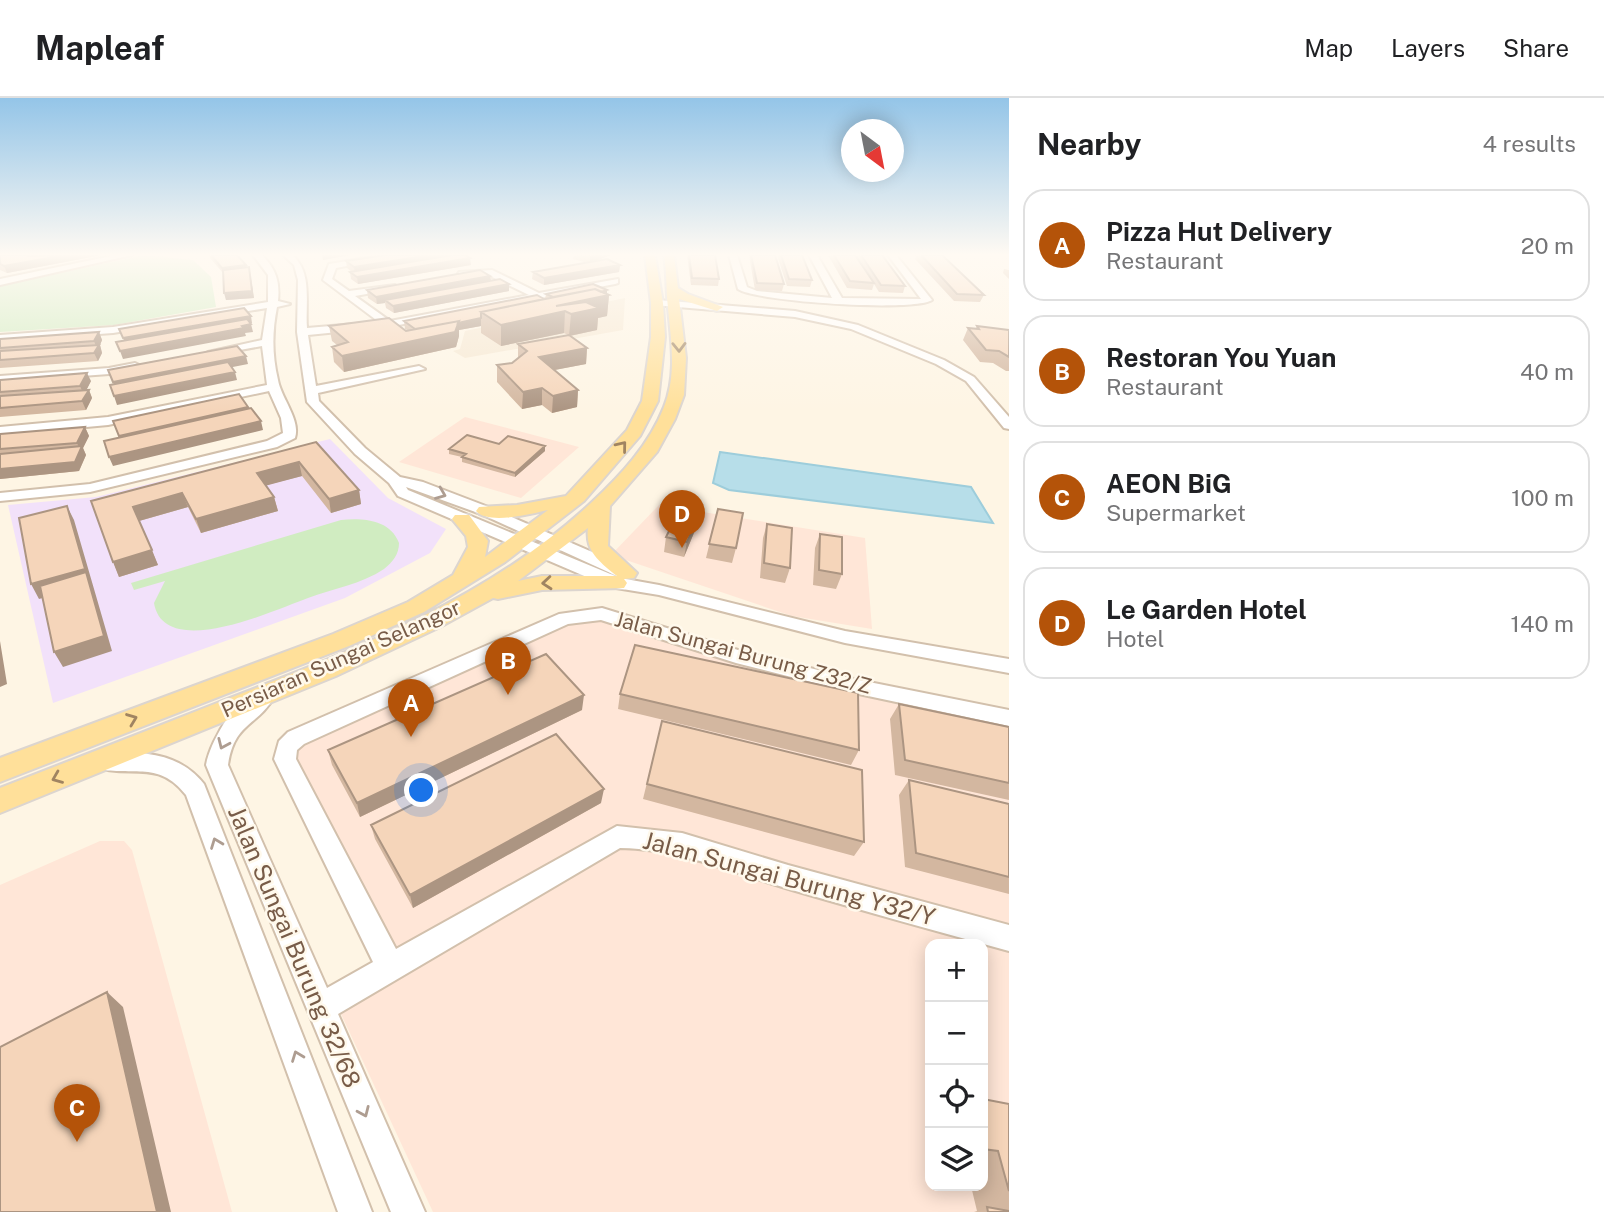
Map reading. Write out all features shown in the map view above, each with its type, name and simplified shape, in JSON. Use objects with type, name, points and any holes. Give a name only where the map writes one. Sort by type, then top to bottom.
[{"type":"main road","name":"Persiaran Sungai Selangor","points":[[0,770],[341,640],[416,607],[470,589],[525,537],[577,497],[634,432],[650,401],[658,337],[657,307]]},
{"type":"main road","name":"Persiaran Sungai Selangor","points":[[0,801],[351,660],[470,589],[550,548],[601,506],[637,468],[653,445],[673,405],[679,372],[674,307]]},
{"type":"main road","points":[[680,307],[689,311],[717,307]]},
{"type":"main road","points":[[486,511],[536,509],[577,497]]},
{"type":"main road","points":[[601,506],[595,535],[598,551],[621,578]]},
{"type":"main road","points":[[462,519],[478,537],[480,545],[470,589],[621,578]]},
{"type":"street","points":[[0,338],[113,330],[256,307]]},
{"type":"street","points":[[0,497],[90,488],[272,444],[290,435],[290,428],[273,387],[267,342],[273,307]]},
{"type":"street","points":[[300,307],[313,402],[399,487],[462,519],[525,537],[621,578],[659,590],[845,637],[1009,666]]},
{"type":"street","points":[[366,307],[388,324]]},
{"type":"street","points":[[302,332],[388,324],[475,307]]},
{"type":"street","points":[[717,307],[826,319],[897,342],[970,379],[1009,425]]},
{"type":"street","points":[[826,319],[835,307]]},
{"type":"street","points":[[201,354],[267,342]]},
{"type":"street","points":[[0,379],[110,371],[149,363]]},
{"type":"street","points":[[313,390],[417,366]]},
{"type":"street","points":[[0,431],[108,421],[273,387]]},
{"type":"street","points":[[399,487],[418,485],[486,511],[525,537]]},
{"type":"street","name":"Jalan Sungai Burung Z32/Z","points":[[390,967],[285,760],[287,747],[296,738],[565,618],[601,614],[736,656],[854,686],[1009,718]]},
{"type":"street","name":"Jalan Sungai Burung 32/68","points":[[267,694],[232,726],[218,751],[217,765],[408,1212]]},
{"type":"street","name":"Jalan Sungai Burung 32/68","points":[[100,761],[156,762],[186,776],[196,792],[355,1212]]},
{"type":"street","name":"Jalan Sungai Burung Y32/Y","points":[[319,1009],[617,837],[639,836],[673,842],[864,899],[1009,938]]},
{"type":"shaded area","points":[[581,307],[624,307],[623,330],[465,358],[453,351],[460,349],[465,331]]},
{"type":"shaded area","points":[[465,417],[579,447],[521,498],[399,462]]},
{"type":"shaded area","points":[[330,439],[388,498],[446,529],[430,553],[345,598],[53,703],[8,505],[96,497]]},
{"type":"shaded area","points":[[659,505],[865,538],[872,629],[792,616],[611,555]]},
{"type":"shaded area","points":[[601,619],[1009,725],[1009,1212],[433,1212],[341,1014],[407,973],[295,758],[297,749],[304,743],[560,625]]},
{"type":"shaded area","points":[[100,841],[124,841],[132,850],[232,1212],[0,1212],[0,885]]},
{"type":"green space","points":[[0,307],[216,307],[114,325],[0,332]]},
{"type":"green space","points":[[341,520],[366,520],[389,529],[399,543],[393,561],[366,579],[248,620],[223,627],[178,629],[162,620],[154,603],[165,581],[134,590],[131,583]]},
{"type":"water","points":[[720,452],[971,487],[993,523],[729,490],[713,483]]},
{"type":"building","points":[[476,307],[505,307],[481,312],[481,318],[415,329],[404,321]]},
{"type":"building","points":[[506,307],[599,308],[571,314],[565,311],[501,325],[481,312]]},
{"type":"building","points":[[244,308],[251,316],[123,338],[119,329]]},
{"type":"building","points":[[389,318],[406,331],[459,321],[455,332],[342,356],[332,347],[348,342],[329,326]]},
{"type":"building","points":[[247,319],[251,324],[242,326],[244,328],[120,351],[116,342]]},
{"type":"building","points":[[977,326],[1009,330],[1009,357],[999,351],[986,350],[968,328],[979,329]]},
{"type":"building","points":[[99,332],[94,341],[0,348],[0,339]]},
{"type":"building","points":[[569,335],[587,348],[539,357],[578,390],[553,396],[542,388],[523,392],[497,365],[512,363],[527,351],[518,344]]},
{"type":"building","points":[[99,345],[94,353],[0,360],[0,351]]},
{"type":"building","points":[[237,346],[246,356],[113,382],[108,370]]},
{"type":"building","points":[[228,362],[235,372],[114,396],[110,385]]},
{"type":"building","points":[[87,373],[80,386],[0,392],[0,380]]},
{"type":"building","points":[[89,390],[82,401],[0,408],[0,396]]},
{"type":"building","points":[[239,394],[248,407],[119,436],[113,421]]},
{"type":"building","points":[[251,408],[261,421],[109,457],[104,441]]},
{"type":"building","points":[[85,427],[77,443],[0,449],[0,434]]},
{"type":"building","points":[[467,435],[499,444],[508,436],[545,446],[515,473],[462,457],[466,454],[449,449]]},
{"type":"building","points":[[316,442],[359,490],[329,499],[299,462],[257,473],[274,497],[196,519],[182,493],[133,507],[152,550],[113,562],[91,501]]},
{"type":"building","points":[[82,446],[75,462],[0,469],[0,454]]},
{"type":"building","points":[[682,505],[702,509],[687,542],[666,537]]},
{"type":"building","points":[[67,506],[85,569],[31,584],[19,518]]},
{"type":"building","points":[[718,509],[743,513],[736,548],[709,544]]},
{"type":"building","points":[[767,524],[792,528],[790,568],[764,563]]},
{"type":"building","points":[[820,534],[842,537],[842,574],[819,570]]},
{"type":"building","points":[[86,572],[104,636],[54,652],[40,586]]},
{"type":"building","points":[[635,645],[858,693],[859,750],[620,694]]},
{"type":"building","points":[[546,654],[584,695],[357,803],[328,750]]},
{"type":"building","points":[[899,704],[1009,727],[1009,783],[905,760]]},
{"type":"building","points":[[662,721],[862,770],[864,842],[647,784]]},
{"type":"building","points":[[556,734],[604,789],[410,895],[371,825]]},
{"type":"building","points":[[909,780],[1009,804],[1009,877],[916,853]]},
{"type":"building","points":[[107,992],[157,1212],[0,1212],[0,1047]]},
{"type":"building","points":[[988,1100],[1009,1104],[1009,1191],[998,1151],[988,1150]]},
{"type":"building","points":[[987,1207],[1009,1211],[1009,1212],[988,1212]]},
{"type":"place","name":"Le Garden Hotel","points":[[682,548]]},
{"type":"place","name":"Restoran You Yuan","points":[[508,695]]},
{"type":"place","name":"Pizza Hut Delivery","points":[[411,737]]},
{"type":"place","name":"AEON BiG","points":[[77,1142]]}]
